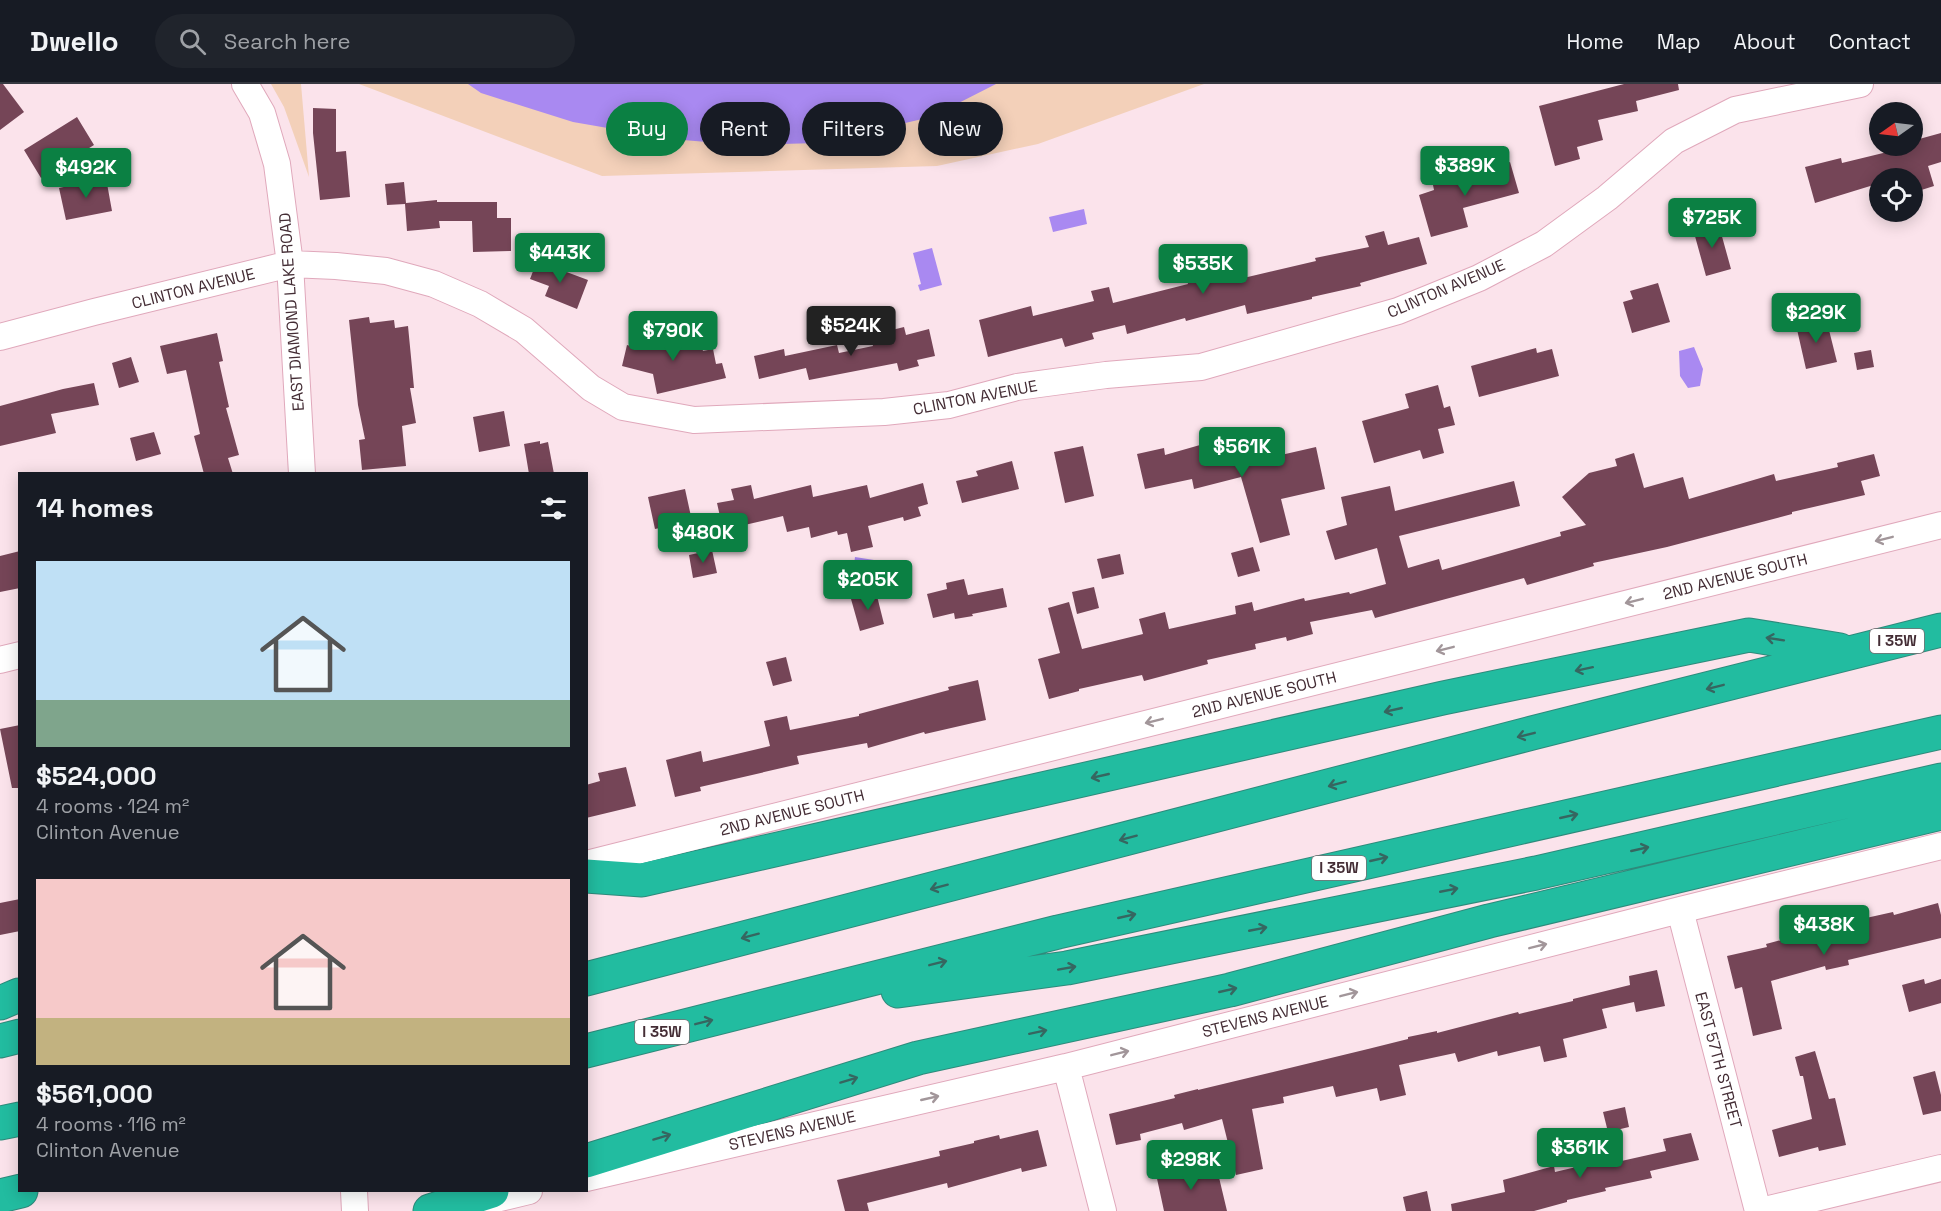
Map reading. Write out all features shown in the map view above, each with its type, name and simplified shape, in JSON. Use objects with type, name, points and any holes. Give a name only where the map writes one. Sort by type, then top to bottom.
[{"type":"highway","name":"I 35W","points":[[588,978],[1509,739],[1941,630]]},
{"type":"highway","points":[[588,876],[642,880],[1443,698],[1749,635],[1853,652]]},
{"type":"highway","name":"I 35W","points":[[588,1051],[1058,932],[1941,732]]},
{"type":"highway","points":[[738,1014],[1067,968],[1536,873],[1941,780]]},
{"type":"highway","points":[[588,1160],[918,1058],[1230,990],[1489,921],[1941,813]]},
{"type":"highway","points":[[0,1041],[18,1036]]},
{"type":"highway","points":[[0,1123],[18,1119]]},
{"type":"highway","points":[[0,1196],[18,1192]]},
{"type":"highway","points":[[430,1211],[489,1192]]},
{"type":"street","name":"EAST DIAMOND LAKE ROAD","points":[[245,84],[262,113],[277,164],[290,264],[302,472]]},
{"type":"street","name":"CLINTON AVENUE","points":[[0,337],[290,264],[386,271],[434,284],[480,304],[524,330],[591,388],[623,408],[694,420],[895,411],[949,405],[1028,386],[1106,375],[1201,367],[1398,311],[1479,279],[1544,244],[1607,198],[1674,141],[1735,110],[1860,84]]},
{"type":"street","name":"2ND AVENUE SOUTH","points":[[588,863],[1941,525]]},
{"type":"street","points":[[0,660],[18,656]]},
{"type":"street","name":"STEVENS AVENUE","points":[[588,1178],[1066,1067],[1680,910],[1941,846]]},
{"type":"street","name":"EAST 57TH STREET","points":[[1680,910],[1759,1211]]},
{"type":"street","points":[[1066,1067],[1103,1211]]},
{"type":"street","points":[[1759,1211],[1941,1168]]},
{"type":"street","points":[[443,1211],[525,1192]]},
{"type":"shaded area","points":[[271,84],[301,84],[309,177],[284,107]]},
{"type":"shaded area","points":[[359,84],[1204,84],[1038,144],[1003,152],[1003,102],[918,102],[918,156],[983,156],[937,166],[602,176]]},
{"type":"shaded area","points":[[468,84],[996,84],[961,102],[918,102],[918,120],[906,123],[906,102],[802,102],[802,143],[790,144],[790,102],[700,102],[700,141],[688,140],[688,102],[606,102],[606,128],[573,122],[481,93]]},
{"type":"shaded area","points":[[1084,209],[1087,224],[1053,232],[1049,217]]},
{"type":"shaded area","points":[[932,248],[942,285],[920,291],[918,285],[921,284],[913,253]]},
{"type":"shaded area","points":[[1694,347],[1703,369],[1700,386],[1688,388],[1680,376],[1679,351]]},
{"type":"shaded area","points":[[855,557],[874,560],[870,590],[851,587]]},
{"type":"building","points":[[0,84],[3,84],[24,112],[0,130]]},
{"type":"building","points":[[1624,84],[1678,84],[1679,90],[1636,101],[1638,111],[1598,120],[1603,140],[1577,147],[1580,159],[1555,166],[1539,106]]},
{"type":"building","points":[[313,108],[336,109],[336,152],[346,151],[350,197],[320,200],[313,133]]},
{"type":"building","points":[[77,117],[94,145],[41,178],[24,150]]},
{"type":"building","points":[[1941,133],[1941,162],[1928,166],[1934,186],[1923,189],[1923,168],[1869,168],[1869,186],[1815,203],[1805,167],[1841,158],[1842,163],[1871,156],[1923,156],[1923,138]]},
{"type":"building","points":[[1510,162],[1519,193],[1463,208],[1468,227],[1431,237],[1419,195],[1434,190],[1433,185]]},
{"type":"building","points":[[106,178],[112,211],[66,220],[59,188]]},
{"type":"building","points":[[404,182],[406,203],[437,200],[437,202],[497,202],[497,218],[511,218],[511,251],[473,252],[472,221],[439,221],[440,228],[407,231],[405,204],[387,205],[385,184]]},
{"type":"building","points":[[1718,222],[1731,269],[1706,276],[1693,229]]},
{"type":"building","points":[[1384,231],[1388,245],[1419,237],[1427,264],[1360,283],[1361,286],[1247,314],[1245,305],[1127,334],[1125,325],[1092,333],[1094,339],[1065,347],[1062,338],[988,357],[979,320],[1031,306],[1033,316],[1094,301],[1091,291],[1109,287],[1113,303],[1188,284],[1181,256],[1199,251],[1201,256],[1227,249],[1235,280],[1316,261],[1315,258],[1369,247],[1365,236]]},
{"type":"building","points":[[537,261],[588,280],[577,309],[545,296],[549,286],[530,279]]},
{"type":"building","points":[[1658,283],[1670,322],[1632,333],[1623,302],[1633,299],[1630,291]]},
{"type":"building","points":[[369,317],[370,323],[394,320],[395,328],[408,326],[414,388],[410,388],[416,423],[402,426],[406,466],[362,470],[359,440],[365,439],[358,405],[349,320]]},
{"type":"building","points":[[1826,318],[1837,362],[1806,369],[1796,325]]},
{"type":"building","points":[[646,325],[667,329],[663,350],[700,341],[703,351],[713,349],[716,364],[722,363],[726,378],[657,394],[653,374],[622,366],[627,345],[641,349]]},
{"type":"building","points":[[904,327],[906,335],[929,329],[935,356],[917,360],[919,366],[899,371],[897,363],[809,380],[806,368],[759,379],[754,356],[784,349],[785,356],[837,345],[839,353],[873,346],[872,342],[889,338],[888,331]]},
{"type":"building","points":[[217,333],[223,361],[219,362],[229,407],[226,408],[239,455],[228,458],[232,472],[203,472],[194,436],[200,434],[186,370],[167,374],[160,346]]},
{"type":"building","points":[[1536,348],[1537,353],[1552,349],[1559,376],[1479,397],[1471,366]]},
{"type":"building","points":[[1871,350],[1874,367],[1857,370],[1854,353]]},
{"type":"building","points":[[131,357],[139,382],[119,388],[112,363]]},
{"type":"building","points":[[94,383],[99,405],[51,414],[56,433],[0,446],[0,406]]},
{"type":"building","points":[[1438,385],[1444,408],[1450,406],[1455,425],[1438,429],[1444,453],[1423,459],[1420,450],[1374,463],[1362,421],[1409,408],[1405,394]]},
{"type":"building","points":[[504,411],[510,446],[479,452],[473,417]]},
{"type":"building","points":[[154,432],[161,454],[136,461],[130,438]]},
{"type":"building","points":[[548,442],[554,472],[529,472],[524,444]]},
{"type":"building","points":[[1207,443],[1211,457],[1261,445],[1264,459],[1316,447],[1325,489],[1281,499],[1290,535],[1260,543],[1241,477],[1194,489],[1192,479],[1145,489],[1137,454],[1164,448],[1165,455]]},
{"type":"building","points":[[1083,446],[1094,496],[1065,503],[1054,452]]},
{"type":"building","points":[[1634,453],[1644,488],[1683,477],[1689,499],[1774,474],[1776,481],[1838,467],[1837,463],[1874,454],[1880,476],[1861,481],[1865,495],[1792,512],[1792,514],[1667,547],[1593,563],[1594,566],[1527,585],[1524,578],[1375,618],[1372,610],[1310,622],[1313,634],[1287,641],[1286,637],[1255,644],[1256,649],[1207,660],[1208,664],[1144,681],[1142,675],[1079,689],[1079,691],[1049,699],[1038,659],[1060,653],[1048,608],[1069,602],[1082,649],[1143,634],[1139,619],[1165,612],[1169,629],[1236,614],[1235,606],[1252,602],[1254,611],[1304,598],[1305,601],[1349,592],[1350,594],[1386,584],[1377,548],[1335,560],[1326,531],[1347,525],[1341,497],[1390,486],[1395,511],[1514,481],[1520,506],[1399,536],[1408,568],[1439,559],[1442,570],[1561,536],[1560,532],[1586,525],[1562,497],[1589,473],[1617,466],[1615,459]]},
{"type":"building","points":[[1012,461],[1019,489],[962,503],[956,481],[978,476],[976,471]]},
{"type":"building","points":[[923,483],[928,504],[918,507],[921,516],[904,521],[903,517],[868,526],[873,547],[851,552],[847,533],[838,535],[837,531],[811,538],[809,527],[787,532],[783,516],[723,530],[717,503],[734,500],[731,489],[751,485],[754,499],[811,485],[813,497],[867,485],[870,498]]},
{"type":"building","points":[[685,489],[692,521],[655,529],[648,497]]},
{"type":"building","points":[[1253,547],[1260,571],[1238,577],[1231,553]]},
{"type":"building","points":[[712,550],[717,573],[693,578],[689,555]]},
{"type":"building","points":[[18,552],[18,588],[0,592],[0,556]]},
{"type":"building","points":[[1120,554],[1124,574],[1102,579],[1097,559]]},
{"type":"building","points":[[964,579],[968,595],[1003,588],[1007,607],[955,619],[954,613],[933,618],[927,594],[947,589],[946,583]]},
{"type":"building","points":[[1094,587],[1099,608],[1077,614],[1072,592]]},
{"type":"building","points":[[876,592],[884,624],[860,631],[851,599]]},
{"type":"building","points":[[786,657],[792,681],[773,686],[766,662]]},
{"type":"building","points":[[978,680],[986,720],[925,734],[924,732],[868,748],[867,743],[797,756],[799,764],[700,787],[701,791],[675,797],[666,760],[701,751],[703,762],[770,746],[764,721],[787,716],[790,730],[859,716],[859,714],[949,690],[948,687]]},
{"type":"building","points":[[18,725],[18,788],[12,788],[0,729]]},
{"type":"building","points":[[626,767],[636,806],[588,818],[588,784],[600,781],[598,773]]},
{"type":"building","points":[[18,899],[18,931],[0,935],[0,903]]},
{"type":"building","points":[[1938,903],[1941,915],[1941,938],[1848,960],[1849,965],[1826,970],[1825,966],[1771,981],[1782,1029],[1753,1036],[1742,987],[1735,989],[1727,956],[1767,947],[1766,944],[1793,937],[1867,921],[1866,918],[1893,912],[1894,915]]},
{"type":"building","points":[[1657,970],[1665,1006],[1636,1012],[1634,1002],[1602,1009],[1607,1028],[1563,1039],[1567,1057],[1544,1062],[1540,1046],[1498,1056],[1497,1051],[1458,1062],[1455,1053],[1399,1065],[1406,1095],[1380,1101],[1377,1088],[1336,1097],[1333,1086],[1283,1097],[1284,1103],[1252,1109],[1263,1169],[1236,1175],[1222,1119],[1184,1130],[1182,1123],[1140,1134],[1141,1140],[1116,1145],[1109,1114],[1175,1098],[1174,1095],[1368,1049],[1408,1039],[1408,1037],[1437,1031],[1437,1033],[1518,1012],[1519,1014],[1573,1001],[1573,999],[1630,985],[1629,976]]},
{"type":"building","points":[[1924,979],[1925,984],[1941,979],[1941,1003],[1909,1012],[1902,985]]},
{"type":"building","points":[[1815,1051],[1829,1099],[1835,1098],[1846,1145],[1819,1151],[1818,1147],[1779,1157],[1772,1130],[1812,1119],[1803,1076],[1800,1076],[1795,1057]]},
{"type":"building","points":[[1935,1071],[1941,1095],[1941,1111],[1923,1115],[1913,1077]]},
{"type":"building","points":[[1625,1107],[1629,1127],[1608,1132],[1603,1112]]},
{"type":"building","points":[[1038,1130],[1047,1166],[1022,1172],[1021,1168],[948,1188],[947,1183],[867,1203],[869,1211],[845,1211],[837,1180],[940,1156],[939,1151],[974,1143],[974,1141],[999,1135],[1000,1139]]},
{"type":"building","points":[[1691,1133],[1699,1160],[1650,1171],[1652,1178],[1605,1188],[1606,1191],[1534,1211],[1452,1211],[1451,1204],[1505,1192],[1503,1180],[1554,1166],[1555,1172],[1589,1164],[1586,1149],[1604,1145],[1608,1164],[1666,1151],[1663,1139]]},
{"type":"building","points":[[1187,1167],[1189,1176],[1217,1169],[1227,1211],[1164,1211],[1156,1174]]},
{"type":"building","points":[[1427,1191],[1431,1211],[1406,1211],[1403,1197]]}]
